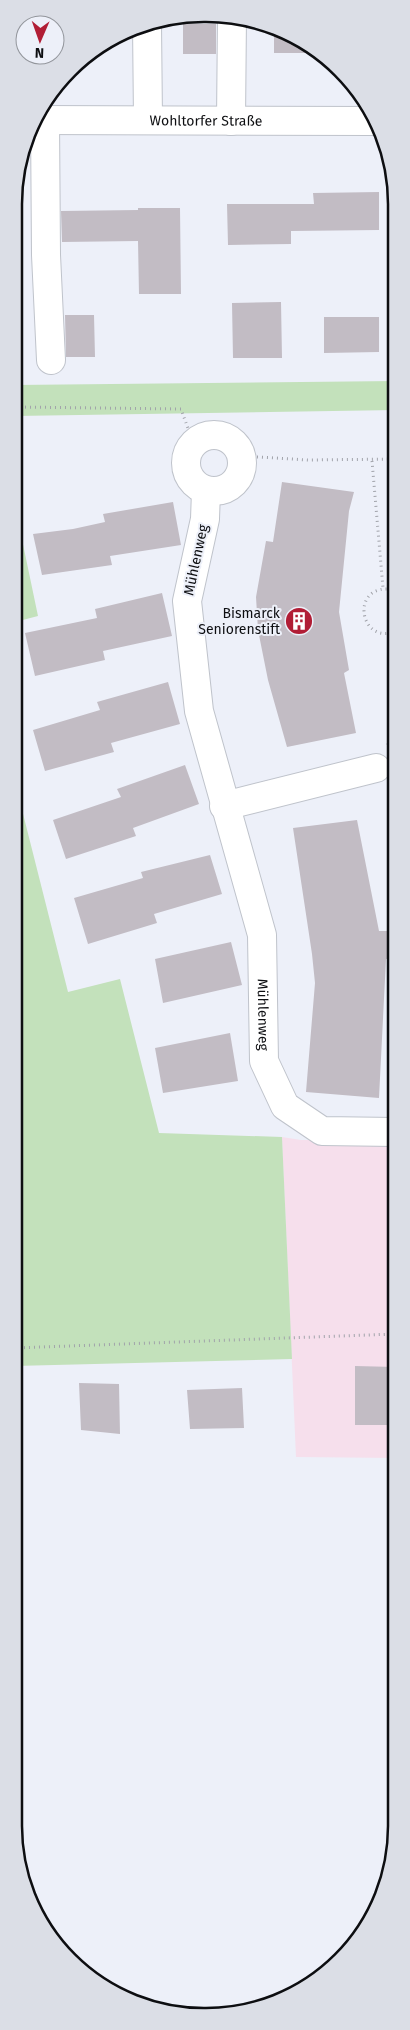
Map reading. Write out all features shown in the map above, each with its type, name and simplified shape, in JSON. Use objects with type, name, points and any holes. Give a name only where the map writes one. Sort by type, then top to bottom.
[{"type":"street","points":[[231,121],[232,24]]},
{"type":"street","points":[[148,32],[148,120]]},
{"type":"street","name":"Wohltorfer Straße","points":[[43,120],[367,121]]},
{"type":"street","points":[[41,124],[51,360]]},
{"type":"street","points":[[207,434],[222,434],[235,442],[242,456],[242,471],[234,484],[221,491],[206,491],[193,483],[186,470],[186,455],[193,442],[207,434]]},
{"type":"street","name":"Mühlenweg","points":[[206,491],[205,518],[187,601],[199,711],[224,806],[262,935],[264,1061],[286,1106],[322,1131],[388,1132]]},
{"type":"street","points":[[224,806],[376,768]]},
{"type":"path","points":[[22,406],[181,409],[193,442]]},
{"type":"path","points":[[242,456],[308,460],[388,460]]},
{"type":"path","points":[[372,461],[383,588]]},
{"type":"path","points":[[388,589],[383,588],[372,592],[365,602],[363,614],[367,625],[377,632],[388,634]]},
{"type":"path","points":[[22,1348],[388,1334]]},
{"type":"shaded area","points":[[282,1137],[301,1140],[388,1140],[388,1458],[296,1457]]},
{"type":"green space","points":[[388,381],[388,410],[22,416],[22,385]]},
{"type":"green space","points":[[22,539],[38,616],[22,620]]},
{"type":"green space","points":[[22,810],[68,992],[120,979],[159,1133],[282,1137],[292,1359],[22,1366]]},
{"type":"building","points":[[183,24],[216,24],[216,54],[183,54]]},
{"type":"building","points":[[274,36],[306,53],[274,53]]},
{"type":"building","points":[[379,192],[379,230],[291,231],[291,244],[228,245],[227,204],[314,204],[313,193]]},
{"type":"building","points":[[138,208],[180,208],[181,294],[139,294],[138,241],[62,242],[61,211],[138,210]]},
{"type":"building","points":[[281,302],[282,358],[233,358],[232,303]]},
{"type":"building","points":[[65,315],[94,315],[95,357],[66,357]]},
{"type":"building","points":[[324,317],[379,317],[379,352],[324,353]]},
{"type":"building","name":"Bismarck Seniorenstift","points":[[282,482],[354,492],[349,511],[339,612],[349,670],[344,673],[356,733],[287,747],[268,680],[258,630],[256,597],[266,541],[273,542]]},
{"type":"building","points":[[173,502],[181,545],[110,556],[112,565],[42,575],[33,534],[73,529],[105,522],[103,514]]},
{"type":"building","points":[[162,593],[172,636],[103,651],[105,660],[35,676],[25,633],[97,618],[95,609]]},
{"type":"building","points":[[168,682],[180,724],[111,743],[114,752],[45,771],[33,730],[100,710],[97,702]]},
{"type":"building","points":[[185,765],[199,804],[133,828],[136,836],[66,859],[53,820],[121,797],[117,789]]},
{"type":"building","points":[[357,820],[379,931],[388,931],[379,1098],[306,1092],[315,983],[293,828]]},
{"type":"building","points":[[210,855],[222,894],[154,914],[157,923],[88,944],[74,898],[143,878],[141,872]]},
{"type":"building","points":[[231,942],[242,985],[163,1003],[155,959]]},
{"type":"building","points":[[230,1033],[238,1081],[163,1093],[155,1048]]},
{"type":"building","points":[[355,1366],[388,1367],[388,1425],[355,1425]]},
{"type":"building","points":[[79,1383],[119,1384],[120,1434],[81,1430]]},
{"type":"building","points":[[242,1388],[244,1428],[190,1429],[187,1390]]},
{"type":"place","name":"Bismarck Seniorenstift","points":[[299,621]]}]
